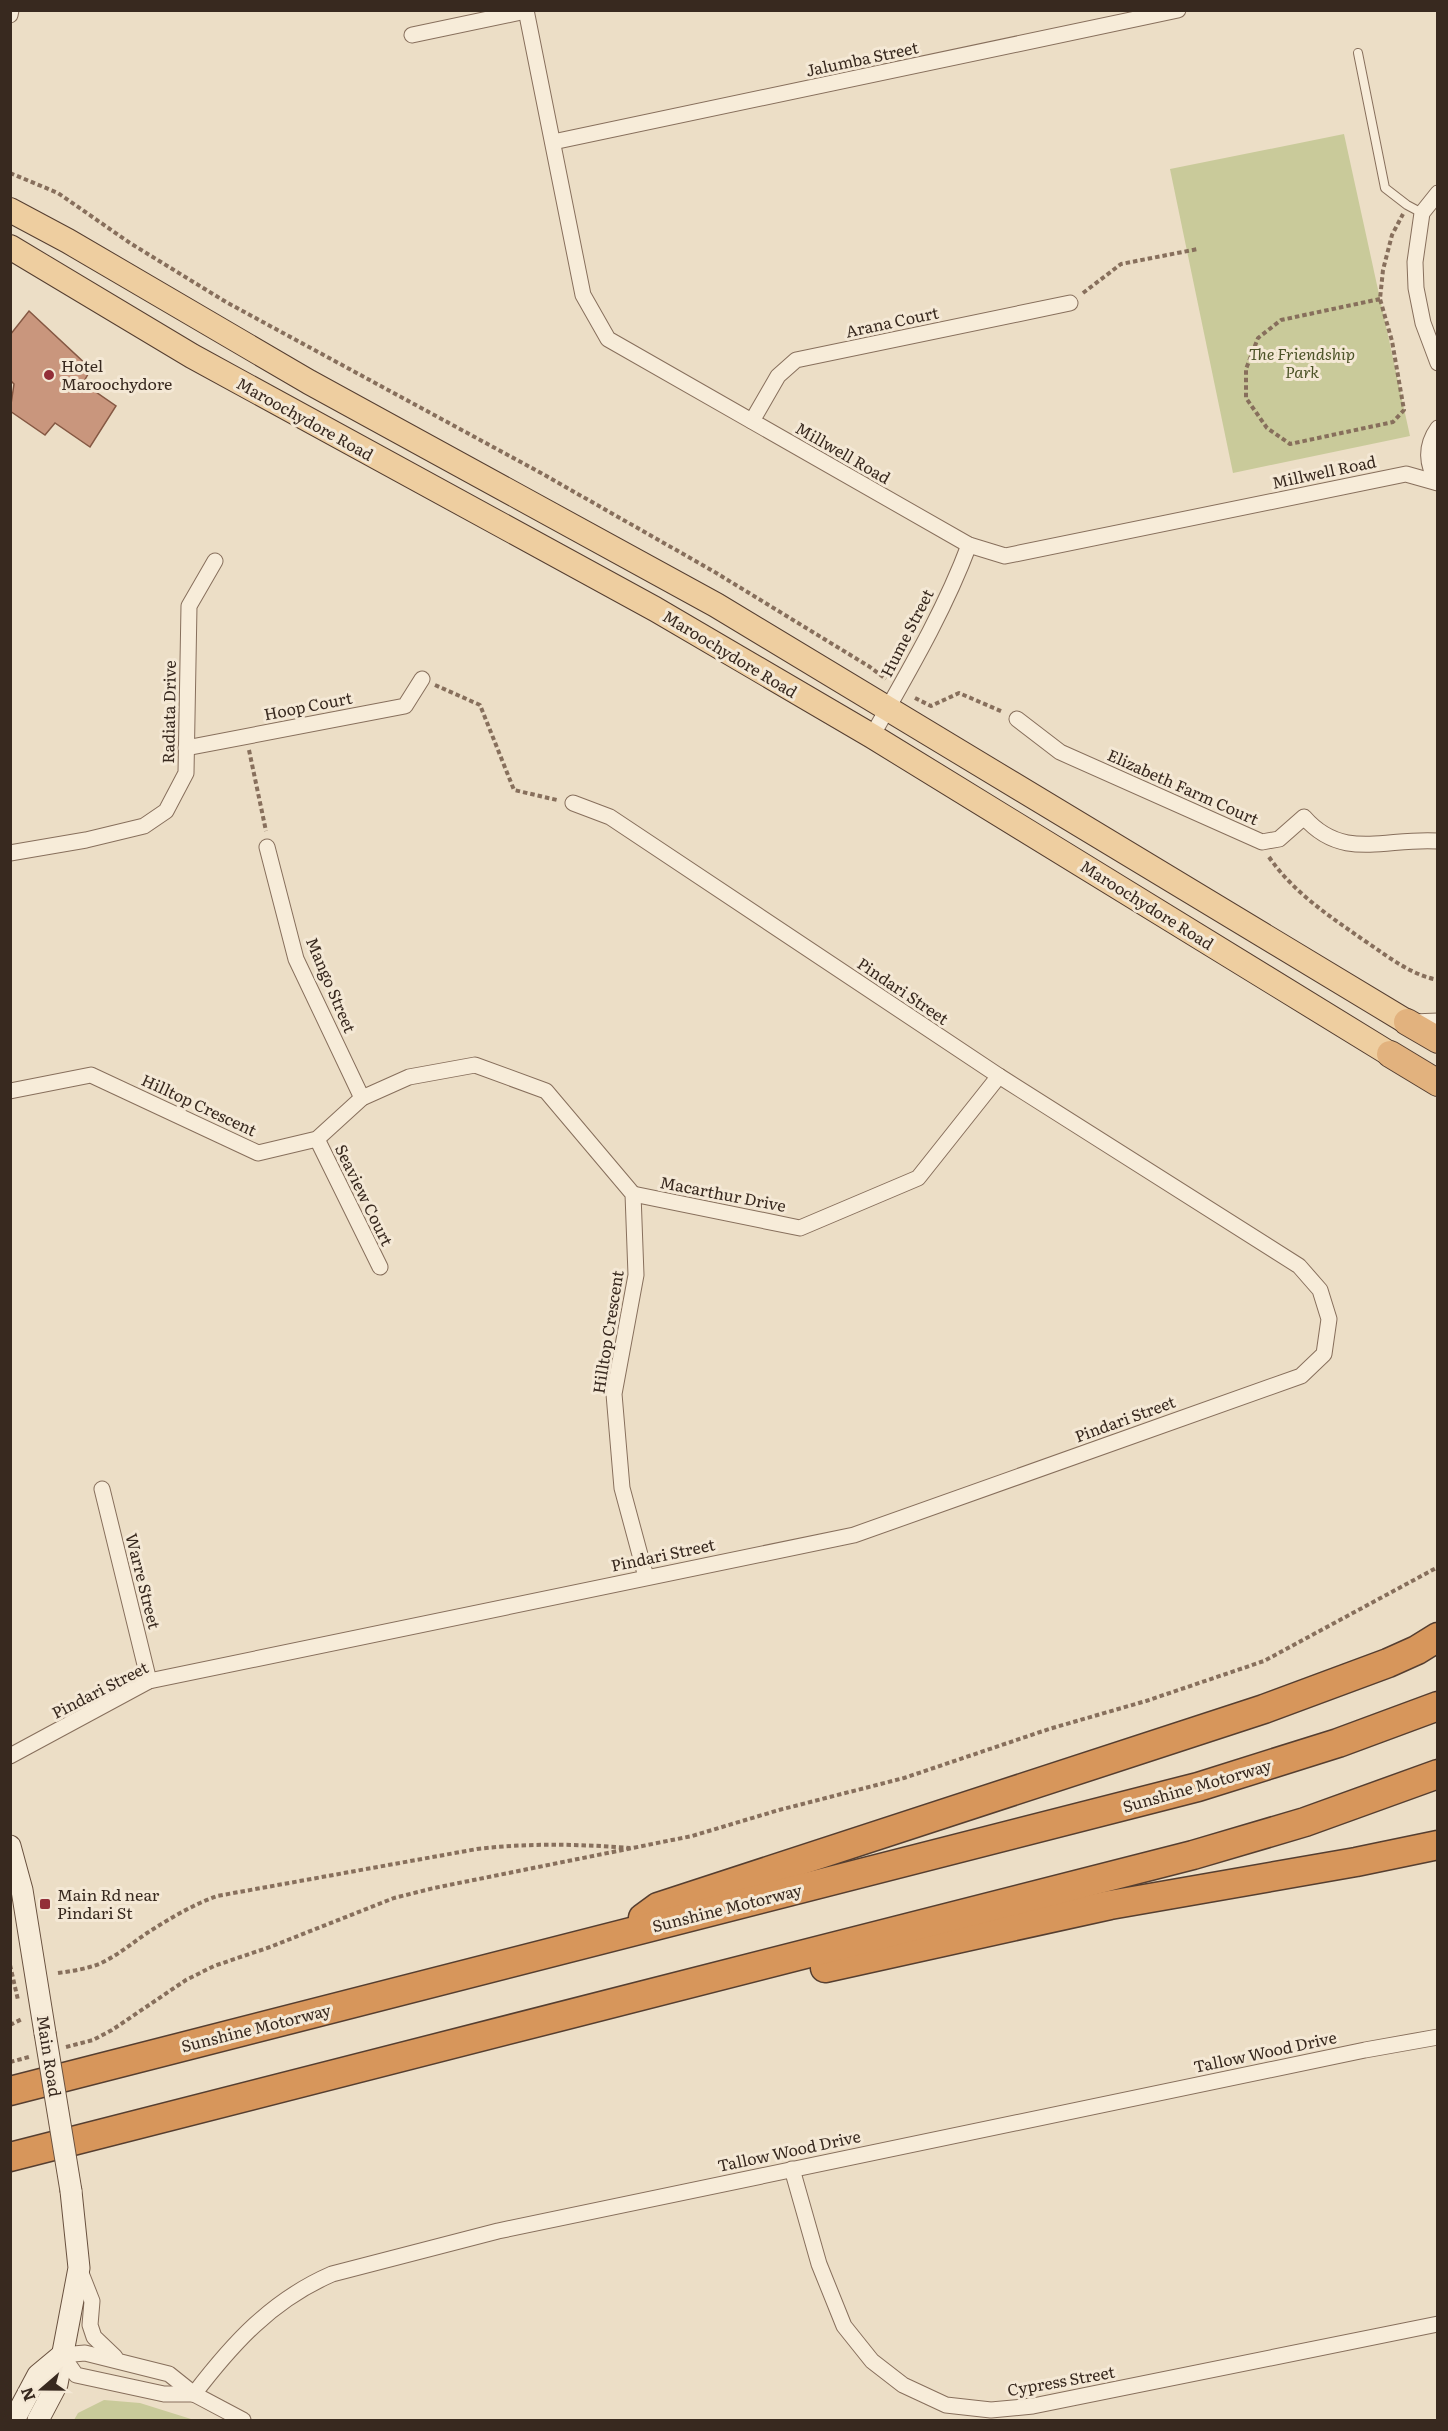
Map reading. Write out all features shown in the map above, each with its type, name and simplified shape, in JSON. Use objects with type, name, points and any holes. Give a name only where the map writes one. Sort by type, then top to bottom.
[{"type":"highway","name":"Maroochydore Road","points":[[1407,1022],[1437,1040]]},
{"type":"highway","name":"Maroochydore Road","points":[[1390,1054],[1437,1083]]},
{"type":"highway","points":[[617,1937],[658,1907],[1264,1709],[1388,1663],[1417,1650],[1437,1637]]},
{"type":"highway","name":"Sunshine Motorway","points":[[10,2091],[1198,1787],[1338,1743],[1437,1706]]},
{"type":"highway","points":[[10,2157],[1193,1855],[1305,1822],[1437,1774]]},
{"type":"highway","points":[[581,2012],[632,2016],[828,1968],[1110,1905],[1356,1862],[1437,1845]]},
{"type":"main road","name":"Maroochydore Road","points":[[10,210],[68,241],[309,382],[685,587],[888,707],[1407,1022]]},
{"type":"main road","name":"Maroochydore Road","points":[[10,247],[192,356],[655,609],[872,736],[1390,1054]]},
{"type":"main road","name":"Main Road","points":[[10,1846],[22,1890],[52,2041],[79,2268],[62,2355]]},
{"type":"main road","points":[[14,2421],[38,2374],[62,2355]]},
{"type":"main road","points":[[38,2421],[57,2384],[62,2355]]},
{"type":"street","name":"Jalumba Street","points":[[553,142],[1178,10]]},
{"type":"street","name":"Millwell Road","points":[[526,11],[583,295],[608,339],[969,545],[1005,556],[1406,474],[1437,483]]},
{"type":"street","points":[[412,35],[526,11]]},
{"type":"street","points":[[1437,194],[1422,213],[1417,238],[1416,288],[1423,324],[1437,363]]},
{"type":"street","name":"Arana Court","points":[[752,421],[778,376],[796,360],[1070,303]]},
{"type":"street","points":[[1406,474],[1429,449],[1437,428]]},
{"type":"street","points":[[1429,449],[1430,467],[1437,483]]},
{"type":"street","name":"Hume Street","points":[[872,736],[962,566],[969,545]]},
{"type":"street","name":"Radiata Drive","points":[[10,853],[86,840],[144,826],[166,811],[186,773],[189,606],[214,561]]},
{"type":"street","name":"Hoop Court","points":[[186,748],[405,706],[422,679]]},
{"type":"street","name":"Elizabeth Farm Court","points":[[1017,719],[1060,752],[1257,840],[1267,842],[1279,839],[1304,817],[1318,831],[1345,844],[1437,841]]},
{"type":"street","name":"Pindari Street","points":[[10,1756],[149,1681],[854,1535],[1301,1376],[1324,1354],[1329,1319],[1320,1290],[1299,1266],[999,1076],[610,817],[573,803]]},
{"type":"street","name":"Mango Street","points":[[267,847],[296,959],[362,1098]]},
{"type":"street","points":[[1407,1022],[1437,1021]]},
{"type":"street","name":"Hilltop Crescent","points":[[10,1090],[91,1075],[258,1153],[317,1139],[362,1098],[409,1077],[475,1065],[546,1091],[633,1194],[636,1275],[614,1394],[622,1488],[646,1577]]},
{"type":"street","name":"Macarthur Drive","points":[[633,1194],[800,1228],[918,1178],[999,1076]]},
{"type":"street","name":"Seaview Court","points":[[317,1139],[380,1267]]},
{"type":"street","name":"Warre Street","points":[[102,1489],[149,1681]]},
{"type":"street","name":"Tallow Wood Drive","points":[[194,2394],[246,2331],[306,2285],[332,2274],[498,2231],[1365,2050],[1437,2037]]},
{"type":"street","name":"Cypress Street","points":[[792,2169],[819,2264],[844,2326],[872,2361],[903,2385],[946,2405],[991,2410],[1033,2406],[1437,2324]]},
{"type":"street","name":"Main Road","points":[[79,2268],[92,2301],[90,2325],[94,2337],[119,2361]]},
{"type":"street","name":"Main Road","points":[[62,2355],[85,2353],[169,2374],[194,2394],[243,2421]]},
{"type":"street","name":"Main Road","points":[[62,2355],[76,2375],[164,2394],[194,2394]]},
{"type":"lane","points":[[1358,53],[1385,188],[1422,213]]},
{"type":"path","points":[[10,173],[58,193],[130,243],[226,302],[653,536],[870,667]]},
{"type":"path","points":[[1380,299],[1281,320],[1258,338],[1246,369],[1246,398],[1268,428],[1290,444],[1393,422],[1404,410],[1392,341],[1380,299],[1383,270],[1392,235],[1407,205]]},
{"type":"path","points":[[1070,303],[1121,264],[1198,249]]},
{"type":"path","points":[[422,679],[480,705],[514,790],[573,803]]},
{"type":"path","points":[[931,706],[959,693],[1017,719]]},
{"type":"path","points":[[246,736],[264,816],[267,847]]},
{"type":"path","points":[[1257,840],[1282,876],[1313,905],[1413,973],[1437,980]]},
{"type":"path","points":[[52,2041],[93,2040],[112,2030],[186,1980],[214,1966],[270,1947],[394,1898],[692,1836],[779,1810],[904,1778],[1264,1661],[1437,1567]]},
{"type":"path","points":[[58,1973],[97,1965],[116,1956],[145,1934],[201,1902],[217,1896],[518,1844],[582,1844],[636,1848]]},
{"type":"path","points":[[10,1965],[23,2021],[10,2025]]},
{"type":"path","points":[[10,2062],[38,2055]]},
{"type":"green space","name":"The Friendship Park","points":[[1344,134],[1410,436],[1233,473],[1170,169]]},
{"type":"green space","points":[[104,2400],[140,2403],[192,2420],[74,2420],[78,2413]]},
{"type":"building","name":"Hotel Maroochydore","points":[[29,311],[91,369],[83,383],[116,406],[90,447],[55,423],[45,435],[10,411],[14,384],[10,380],[10,335]]},
{"type":"place","name":"Hotel Maroochydore","points":[[49,375]]},
{"type":"place","name":"Main Rd near Pindari St","points":[[45,1904]]}]
